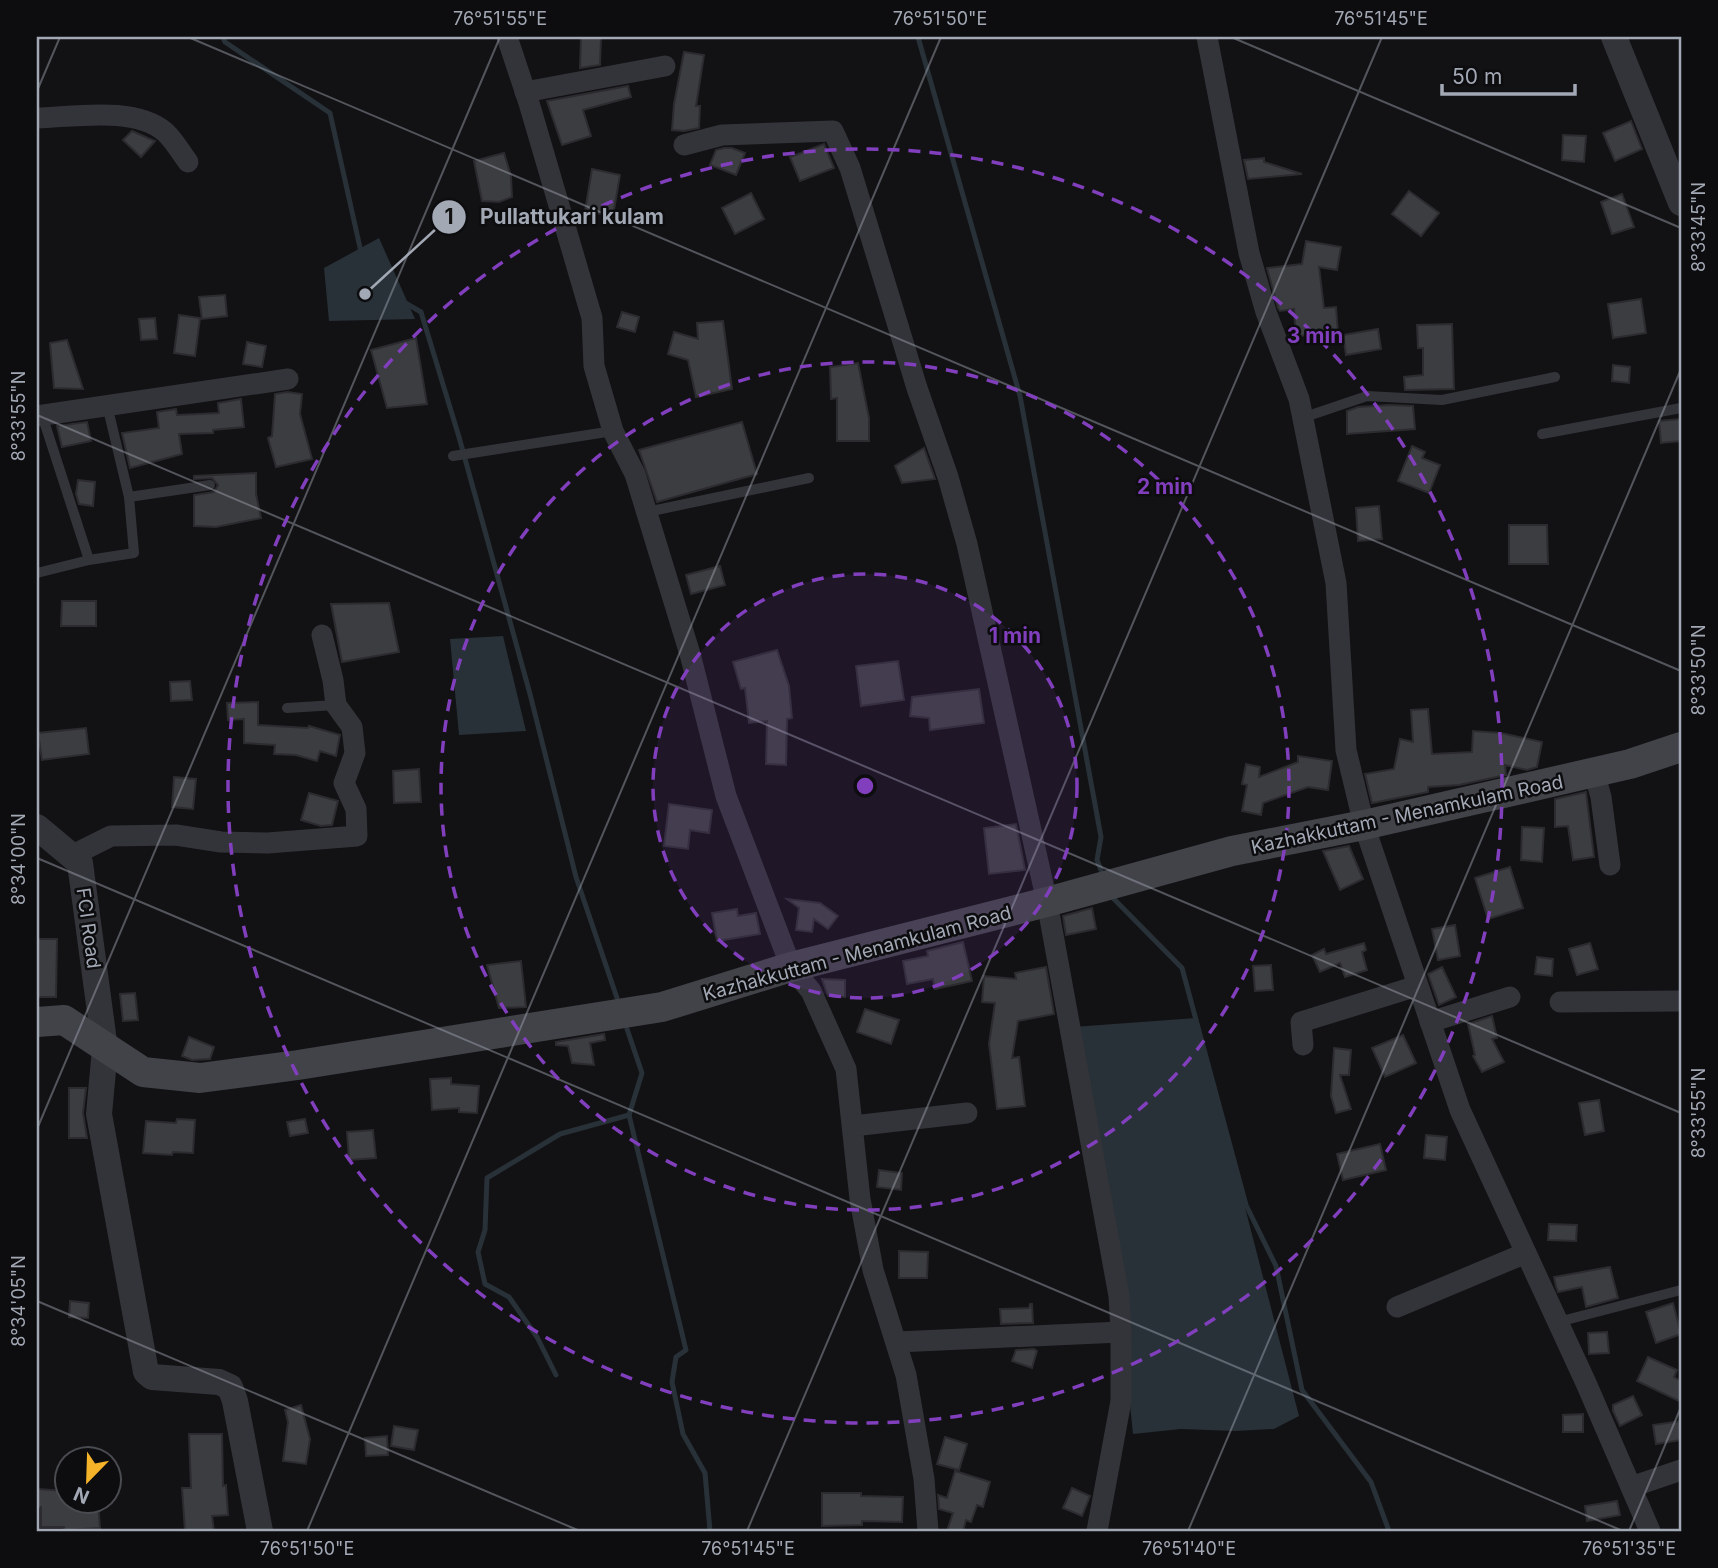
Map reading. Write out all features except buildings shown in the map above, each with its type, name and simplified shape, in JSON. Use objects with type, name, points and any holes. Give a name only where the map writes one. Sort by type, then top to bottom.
[{"type":"main road","name":"Kazhakkuttam - Menamkulam Road","points":[[37,1022],[64,1020],[143,1072],[200,1078],[662,1007],[791,967],[1232,852],[1364,825],[1630,764],[1681,747]]},
{"type":"street","points":[[1207,37],[1249,253],[1266,313],[1298,400],[1336,583],[1346,750],[1364,825],[1460,1110],[1558,1322],[1650,1531]]},
{"type":"street","points":[[1614,37],[1681,203]]},
{"type":"street","points":[[510,38],[592,318],[594,366],[613,431],[635,474],[647,512],[690,654],[726,796],[791,967],[811,991],[846,1069],[860,1199],[873,1270],[906,1375],[922,1466],[928,1531]]},
{"type":"street","points":[[525,92],[664,66]]},
{"type":"street","points":[[37,118],[116,115],[135,117],[165,132],[188,162]]},
{"type":"street","points":[[684,145],[722,135],[833,131],[850,168],[967,544],[1047,902],[1119,1296],[1121,1401],[1097,1531]]},
{"type":"street","points":[[39,416],[288,379]]},
{"type":"street","points":[[71,856],[111,836],[176,835],[221,842],[268,843],[357,836],[356,808],[344,783],[355,753],[352,727],[336,705],[322,635]]},
{"type":"street","points":[[1594,772],[1601,797],[1610,865]]},
{"type":"street","name":"FCI Road","points":[[37,827],[80,863],[105,1049],[99,1114],[146,1372],[152,1377],[219,1382],[230,1387],[260,1531]]},
{"type":"street","points":[[1303,1045],[1301,1022],[1417,986]]},
{"type":"street","points":[[1430,1022],[1510,997]]},
{"type":"street","points":[[1560,1002],[1681,1001]]},
{"type":"street","points":[[853,1126],[967,1113]]},
{"type":"street","points":[[1397,1307],[1526,1253]]},
{"type":"street","points":[[897,1342],[1121,1332]]},
{"type":"street","points":[[1631,1487],[1681,1470]]},
{"type":"lane","points":[[1302,418],[1367,396],[1442,400],[1555,377]]},
{"type":"lane","points":[[37,573],[89,560],[134,553],[129,497],[107,405]]},
{"type":"lane","points":[[1542,434],[1681,408]]},
{"type":"lane","points":[[39,416],[89,560]]},
{"type":"lane","points":[[453,456],[613,431]]},
{"type":"lane","points":[[647,512],[809,478]]},
{"type":"lane","points":[[129,497],[210,485]]},
{"type":"lane","points":[[287,708],[336,705]]},
{"type":"lane","points":[[1558,1322],[1681,1290]]},
{"type":"shaded area","points":[[379,238],[415,319],[329,321],[324,268]]},
{"type":"shaded area","points":[[503,636],[526,731],[459,735],[450,639]]},
{"type":"shaded area","points":[[1196,1018],[1299,1416],[1274,1429],[1181,1429],[1133,1434],[1127,1375],[1073,1027]]},
{"type":"waterway","points":[[223,37],[225,42],[330,113],[361,252]]},
{"type":"waterway","points":[[918,37],[1020,396],[1101,837],[1097,860],[1101,870]]},
{"type":"waterway","points":[[402,301],[421,312],[459,437],[530,694],[576,877],[617,998]]},
{"type":"waterway","points":[[1110,895],[1182,968],[1246,1205],[1276,1266],[1302,1390],[1371,1482],[1389,1531]]},
{"type":"waterway","points":[[627,1029],[642,1073],[629,1115]]},
{"type":"waterway","points":[[556,1375],[537,1337],[509,1297],[485,1284],[478,1252],[485,1230],[487,1178],[560,1134],[629,1115],[686,1350],[676,1357],[672,1382],[683,1434],[705,1473],[710,1531]]},
{"type":"place","name":"Pullattukari kulam","points":[[365,294]]}]
